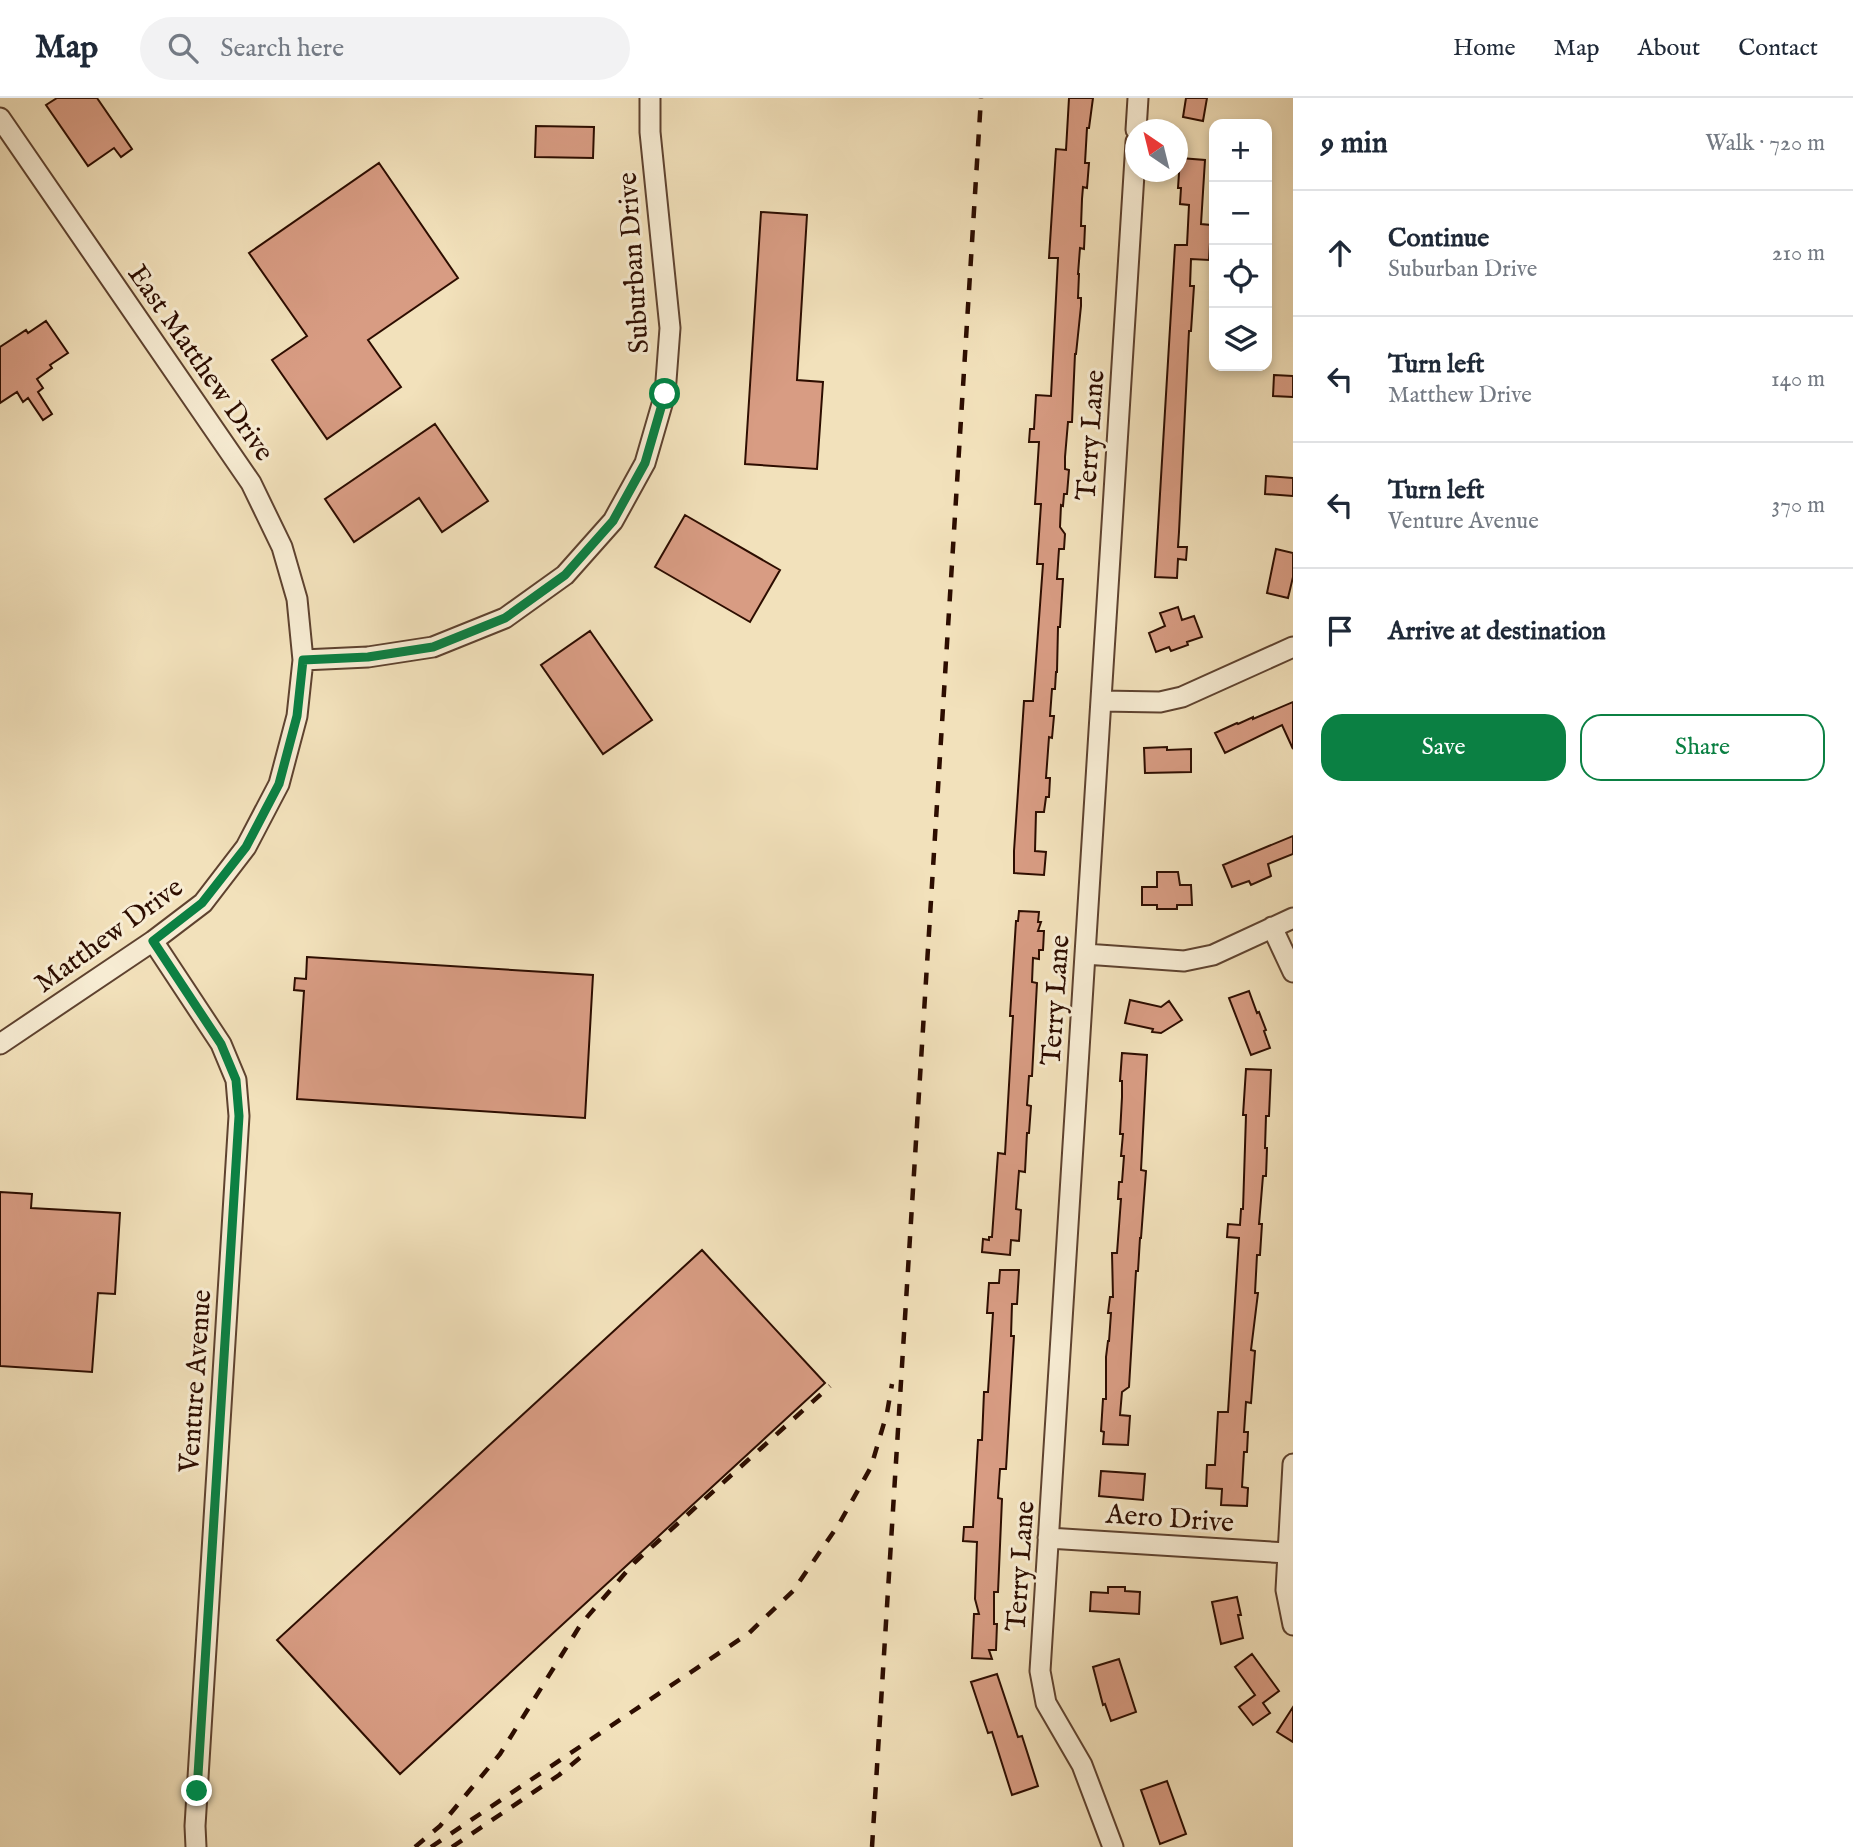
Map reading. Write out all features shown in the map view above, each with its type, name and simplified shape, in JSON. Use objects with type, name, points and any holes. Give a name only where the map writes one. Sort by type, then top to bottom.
[{"type":"street","name":"Suburban Drive","points":[[303,660],[368,657],[433,647],[505,618],[565,575],[613,521],[645,463],[665,394],[670,328],[650,132],[650,98]]},
{"type":"street","points":[[1137,119],[1138,98]]},
{"type":"street","name":"East Matthew Drive","points":[[0,118],[251,483],[282,547],[295,591],[303,660]]},
{"type":"street","name":"Terry Lane","points":[[1113,1847],[1082,1765],[1046,1703],[1040,1671],[1133,182]]},
{"type":"street","points":[[1101,701],[1160,702],[1182,697],[1293,647]]},
{"type":"street","name":"Matthew Drive","points":[[0,1044],[153,941],[202,903],[246,847],[279,784],[297,716],[303,660]]},
{"type":"street","points":[[1085,954],[1184,961],[1213,955],[1293,918]]},
{"type":"street","points":[[1272,927],[1293,972]]},
{"type":"street","name":"Venture Avenue","points":[[153,941],[221,1044],[236,1080],[239,1116],[195,1826],[196,1847]]},
{"type":"street","points":[[1293,1464],[1286,1590],[1293,1625]]},
{"type":"street","name":"Aero Drive","points":[[1048,1538],[1287,1553]]},
{"type":"building","points":[[57,98],[97,98],[132,149],[121,157],[114,148],[88,166],[46,105]]},
{"type":"building","points":[[1069,98],[1093,98],[1087,128],[1087,188],[1083,187],[1082,199],[1084,249],[1080,248],[1078,274],[1078,298],[1081,298],[1081,306],[1075,354],[1072,422],[1068,422],[1065,457],[1065,469],[1069,470],[1067,494],[1064,494],[1063,506],[1061,505],[1060,527],[1065,534],[1064,549],[1059,549],[1057,579],[1063,579],[1057,672],[1055,689],[1052,689],[1050,716],[1054,716],[1052,738],[1049,737],[1046,778],[1050,778],[1049,797],[1046,797],[1044,812],[1036,812],[1035,851],[1046,852],[1044,875],[1014,873],[1014,851],[1024,701],[1033,701],[1043,564],[1037,564],[1041,504],[1035,504],[1039,442],[1029,442],[1030,429],[1034,429],[1036,395],[1051,396],[1058,258],[1049,258],[1056,149],[1066,150]]},
{"type":"building","points":[[1186,98],[1207,98],[1203,121],[1183,117]]},
{"type":"building","points":[[536,126],[594,127],[593,158],[535,157]]},
{"type":"building","points":[[1188,159],[1205,160],[1201,224],[1209,225],[1209,260],[1191,259],[1190,286],[1194,286],[1189,331],[1178,547],[1187,547],[1186,560],[1178,559],[1177,578],[1155,577],[1175,245],[1187,245],[1189,205],[1180,204],[1181,188],[1178,188],[1178,182],[1188,182]]},
{"type":"building","points":[[379,163],[458,278],[368,340],[401,387],[327,439],[272,360],[307,336],[249,253]]},
{"type":"building","points":[[761,212],[807,215],[797,380],[823,382],[817,469],[745,464]]},
{"type":"building","points":[[46,321],[68,353],[50,365],[52,368],[37,379],[43,388],[38,392],[52,414],[43,420],[28,398],[23,402],[17,392],[0,403],[0,347]]},
{"type":"building","points":[[1274,375],[1293,376],[1293,397],[1273,396]]},
{"type":"building","points":[[435,424],[488,501],[442,532],[419,498],[354,542],[325,499]]},
{"type":"building","points":[[1266,476],[1293,478],[1293,496],[1265,494]]},
{"type":"building","points":[[685,515],[780,570],[750,622],[655,567]]},
{"type":"building","points":[[1276,549],[1293,553],[1293,577],[1288,598],[1267,593]]},
{"type":"building","points":[[1178,607],[1182,620],[1194,616],[1202,637],[1171,651],[1169,647],[1156,652],[1149,633],[1165,626],[1160,613]]},
{"type":"building","points":[[590,631],[652,720],[603,754],[541,665]]},
{"type":"building","points":[[1293,702],[1293,749],[1282,725],[1225,753],[1215,733]]},
{"type":"building","points":[[1167,747],[1167,750],[1191,749],[1191,772],[1145,773],[1144,748]]},
{"type":"building","points":[[1293,836],[1293,854],[1268,864],[1271,876],[1251,885],[1249,881],[1232,887],[1223,865]]},
{"type":"building","points":[[1157,872],[1178,872],[1180,885],[1191,885],[1192,905],[1177,905],[1177,909],[1157,909],[1157,905],[1142,905],[1142,887],[1157,887]]},
{"type":"building","points":[[1019,911],[1039,912],[1038,922],[1041,922],[1038,931],[1044,931],[1043,950],[1039,950],[1039,959],[1033,958],[1032,982],[1037,983],[1032,1076],[1029,1076],[1027,1105],[1031,1106],[1029,1133],[1025,1172],[1019,1171],[1016,1209],[1021,1210],[1019,1241],[1011,1240],[1010,1255],[982,1252],[983,1239],[989,1240],[989,1237],[992,1237],[998,1153],[1005,1154],[1013,1016],[1010,1016],[1016,921]]},
{"type":"building","points":[[307,957],[593,975],[585,1118],[297,1099],[304,991],[294,990],[295,978],[306,979]]},
{"type":"building","points":[[1249,991],[1266,1030],[1264,1031],[1270,1048],[1251,1055],[1229,998]]},
{"type":"building","points":[[1130,1000],[1161,1007],[1169,1001],[1182,1020],[1161,1033],[1125,1023]]},
{"type":"building","points":[[1122,1053],[1147,1055],[1141,1170],[1146,1171],[1141,1238],[1136,1271],[1129,1387],[1122,1392],[1120,1415],[1130,1416],[1128,1445],[1103,1444],[1104,1432],[1101,1431],[1103,1399],[1106,1399],[1106,1357],[1111,1313],[1108,1313],[1110,1297],[1113,1297],[1112,1253],[1117,1253],[1121,1199],[1118,1199],[1119,1182],[1122,1182],[1124,1156],[1121,1156],[1123,1134],[1120,1134]]},
{"type":"building","points":[[1246,1069],[1271,1070],[1269,1116],[1266,1116],[1266,1176],[1263,1176],[1259,1224],[1262,1224],[1260,1255],[1257,1255],[1255,1293],[1258,1293],[1251,1350],[1255,1351],[1251,1403],[1246,1402],[1244,1432],[1248,1432],[1242,1487],[1248,1488],[1247,1506],[1221,1505],[1222,1489],[1206,1488],[1207,1465],[1215,1465],[1218,1412],[1228,1412],[1239,1238],[1227,1237],[1228,1224],[1240,1225],[1243,1209]]},
{"type":"building","points":[[0,1192],[32,1194],[31,1208],[120,1213],[115,1294],[98,1293],[92,1372],[0,1366]]},
{"type":"building","points":[[702,1250],[825,1383],[400,1774],[277,1640]]},
{"type":"building","points":[[1000,1270],[1019,1270],[1017,1304],[1012,1304],[1011,1336],[1014,1336],[1006,1469],[1000,1469],[998,1498],[1002,1499],[998,1592],[994,1592],[996,1650],[989,1650],[992,1659],[972,1658],[974,1614],[979,1614],[975,1599],[977,1542],[963,1541],[964,1527],[973,1527],[978,1440],[982,1440],[984,1392],[988,1392],[993,1313],[987,1313],[989,1283],[999,1283]]},
{"type":"building","points":[[1101,1471],[1145,1474],[1143,1500],[1099,1496]]},
{"type":"building","points":[[1108,1587],[1125,1587],[1125,1591],[1140,1592],[1139,1614],[1090,1611],[1091,1592],[1108,1593]]},
{"type":"building","points":[[1237,1597],[1243,1638],[1221,1644],[1212,1602]]},
{"type":"building","points":[[1252,1654],[1279,1691],[1263,1703],[1270,1713],[1253,1725],[1239,1707],[1255,1695],[1235,1667]]},
{"type":"building","points":[[1119,1659],[1136,1712],[1111,1721],[1105,1704],[1103,1705],[1093,1667]]},
{"type":"building","points":[[997,1674],[1018,1737],[1022,1736],[1038,1786],[1012,1795],[992,1732],[988,1733],[971,1682]]},
{"type":"building","points":[[1293,1707],[1293,1742],[1277,1732]]},
{"type":"building","points":[[1167,1781],[1186,1834],[1160,1844],[1141,1790]]},
{"type":"railway","points":[[872,1847],[981,98]]},
{"type":"railway","points":[[431,1847],[749,1633],[793,1591],[839,1524],[871,1467],[887,1413],[892,1384]]},
{"type":"railway","points":[[415,1847],[440,1826],[500,1754],[581,1624],[634,1563],[830,1386]]},
{"type":"railway","points":[[452,1847],[559,1775],[587,1752]]},
{"type":"route","points":[[197,1791],[239,1116],[236,1080],[221,1044],[153,941],[202,903],[246,847],[279,784],[297,716],[303,660],[368,657],[433,647],[505,618],[565,575],[613,521],[645,463],[665,394]]}]
